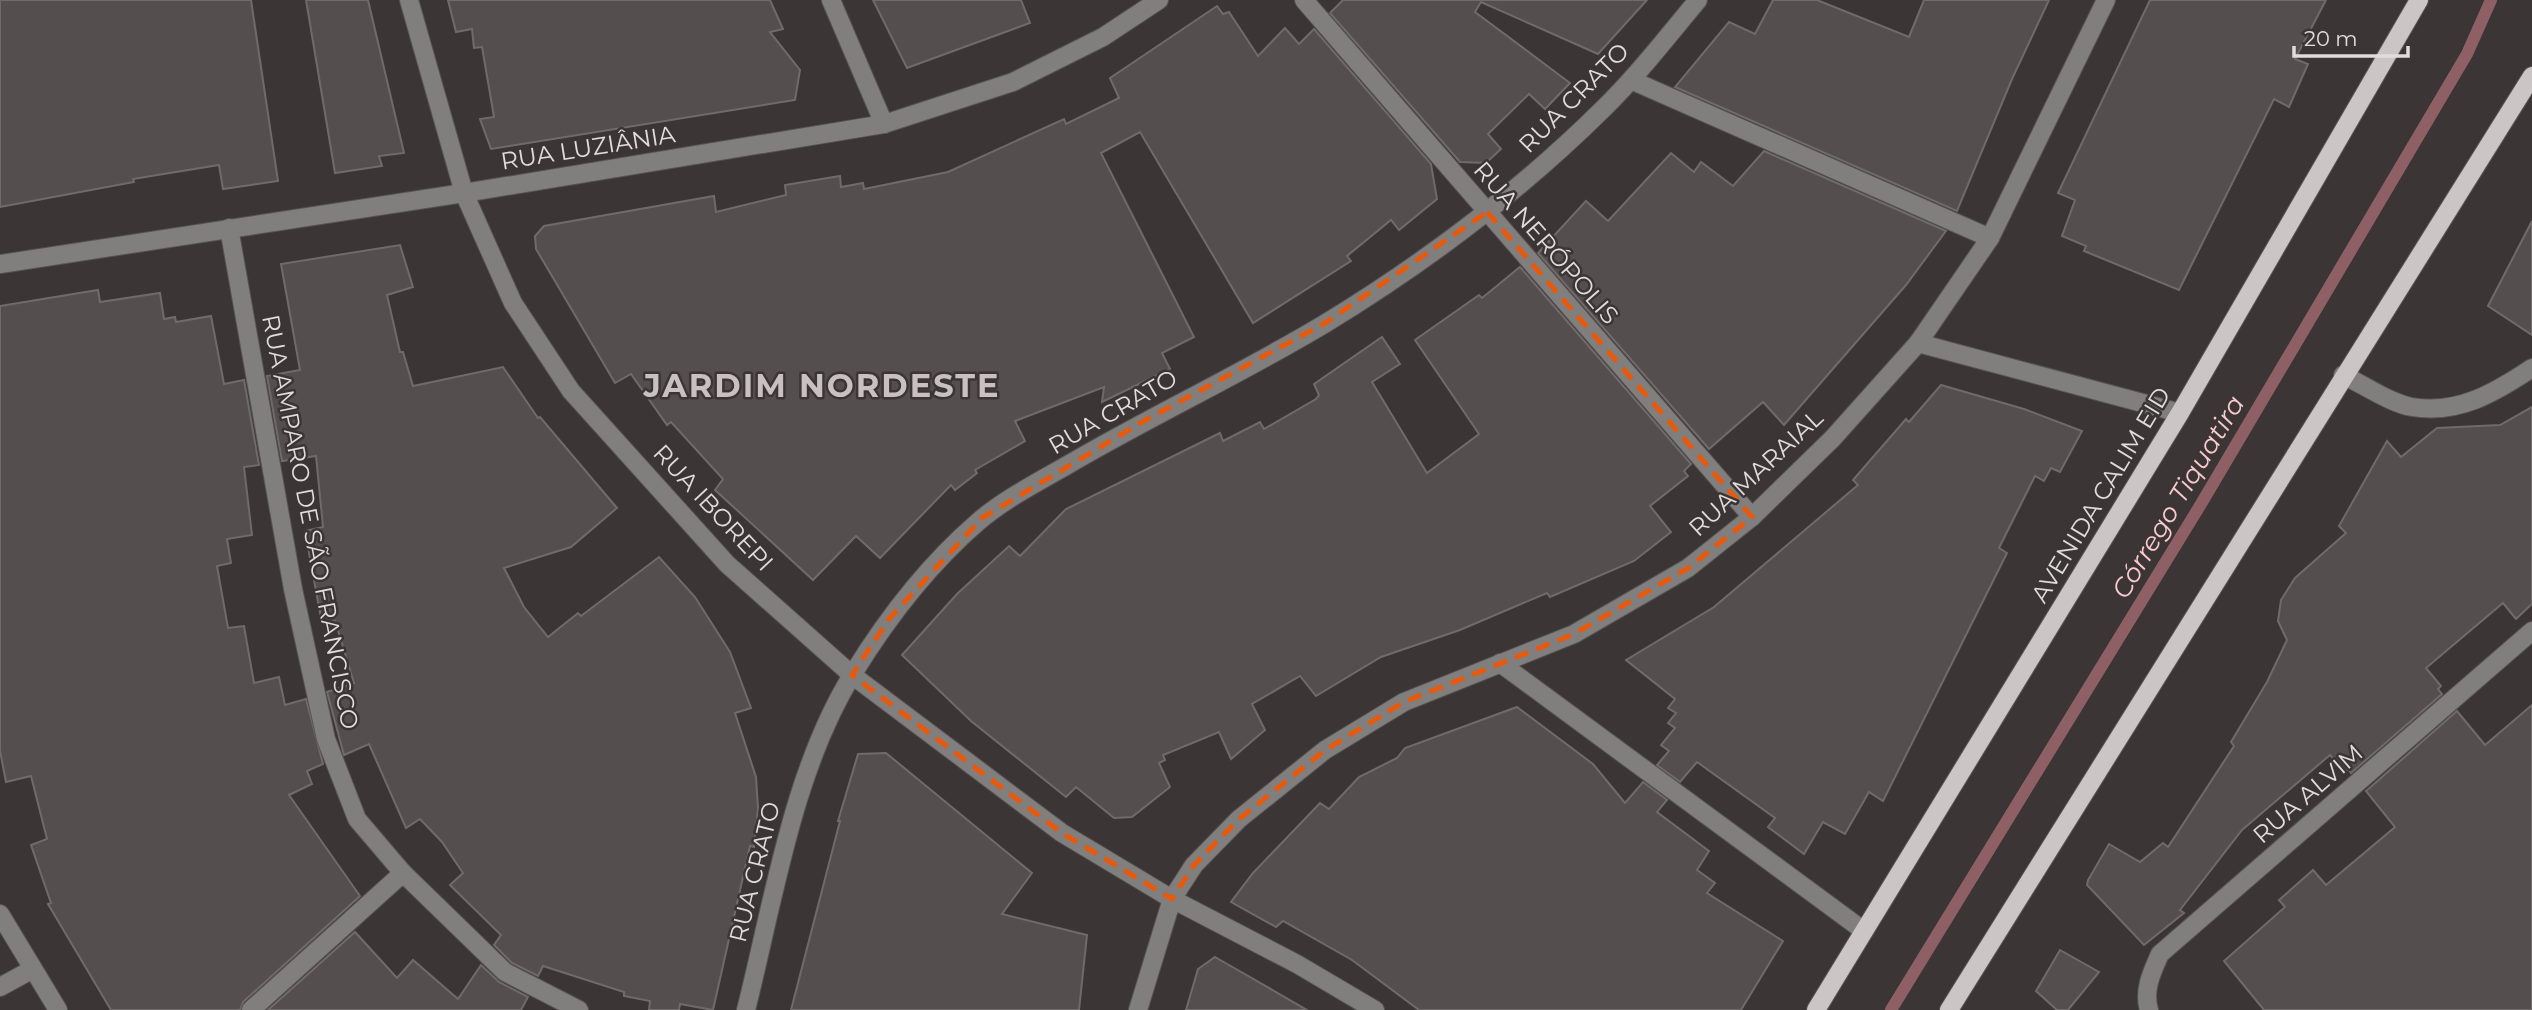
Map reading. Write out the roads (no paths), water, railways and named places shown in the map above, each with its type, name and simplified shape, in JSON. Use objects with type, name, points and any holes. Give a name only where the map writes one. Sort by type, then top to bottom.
[{"type":"main road","name":"AVENIDA CALIM EID","points":[[1816,1010],[2180,413],[2419,0]]},
{"type":"main road","points":[[1948,1010],[2532,76]]},
{"type":"street","name":"RUA IBOREPI","points":[[409,0],[464,193],[513,303],[571,391],[727,564],[852,675],[1062,833],[1172,899],[1297,964],[1375,1010]]},
{"type":"street","points":[[831,0],[884,124]]},
{"type":"street","name":"RUA LUZIÂNIA","points":[[0,264],[464,193],[884,124],[1013,82],[1104,37],[1159,0]]},
{"type":"street","name":"RUA NERÓPOLIS","points":[[1304,0],[1752,517]]},
{"type":"street","name":"RUA CRATO","points":[[746,1010],[809,760],[852,675],[889,619],[943,555],[982,518],[1142,422],[1325,323],[1442,246],[1518,188],[1631,80],[1698,0]]},
{"type":"street","name":"RUA MARAIAL","points":[[1138,1010],[1172,899],[1194,864],[1239,819],[1325,750],[1404,702],[1574,634],[1688,568],[1752,517],[1833,438],[1918,343],[1990,238],[2106,0]]},
{"type":"street","points":[[1631,80],[1990,238]]},
{"type":"street","name":"RUA AMPARO DE SÃO FRANCISCO","points":[[229,228],[273,486],[326,739],[357,818],[403,873],[505,972],[579,1010]]},
{"type":"street","points":[[1918,343],[2180,413]]},
{"type":"street","points":[[2343,375],[2411,407],[2452,408],[2496,392],[2532,368]]},
{"type":"street","name":"RUA ALVIM","points":[[2149,1010],[2146,1000],[2150,976],[2160,954],[2532,631]]},
{"type":"street","points":[[1500,663],[1864,931]]},
{"type":"street","points":[[251,1010],[403,873]]},
{"type":"street","points":[[0,914],[58,1010]]},
{"type":"street","points":[[0,987],[33,969]]},
{"type":"waterway","name":"Córrego Tiquatira","points":[[1891,1010],[2201,504],[2467,54],[2491,0]]},
{"type":"district","name":"JARDIM NORDESTE","points":[[822,386]]}]
